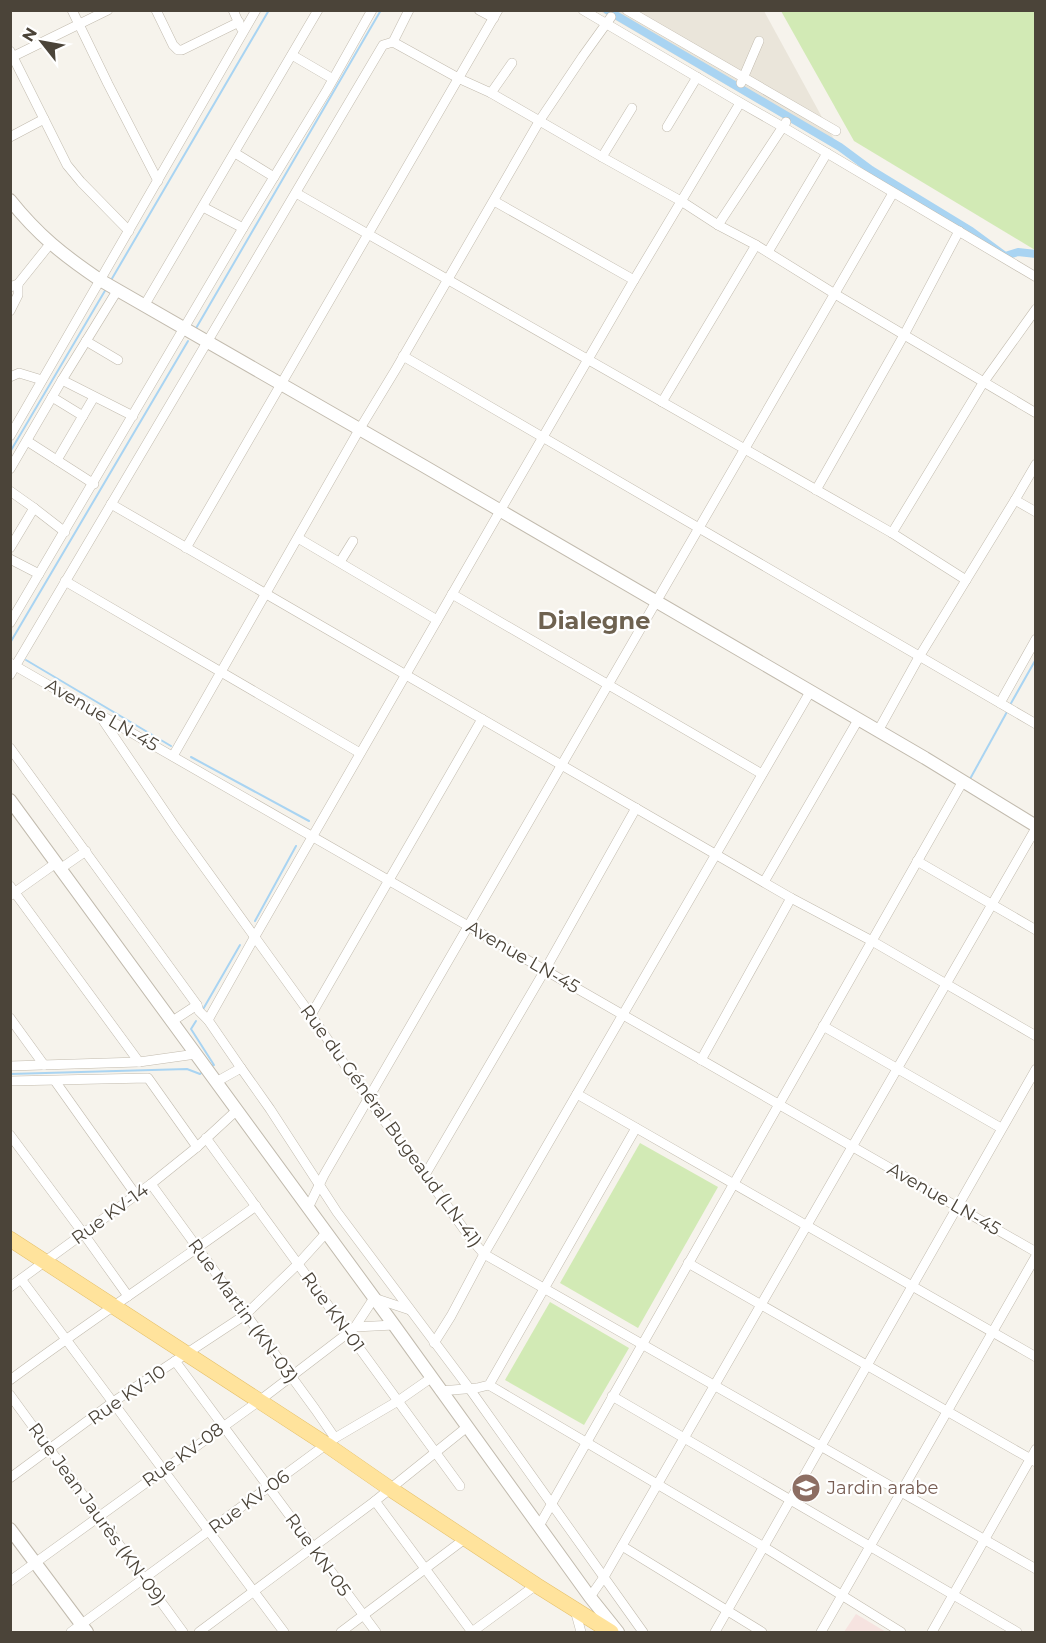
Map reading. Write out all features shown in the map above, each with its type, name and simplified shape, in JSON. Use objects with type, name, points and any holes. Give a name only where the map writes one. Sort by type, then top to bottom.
[{"type":"main road","points":[[10,1239],[113,1307],[181,1357],[331,1442],[389,1488],[611,1632]]},
{"type":"street","points":[[72,10],[158,181]]},
{"type":"street","points":[[108,10],[11,56],[67,165],[129,231]]},
{"type":"street","points":[[156,10],[173,45],[178,50],[239,22]]},
{"type":"street","points":[[234,10],[243,33]]},
{"type":"street","points":[[10,469],[86,341],[129,231],[256,10]]},
{"type":"street","points":[[144,306],[318,10]]},
{"type":"street","points":[[10,623],[372,10]]},
{"type":"street","points":[[393,42],[409,10]]},
{"type":"street","points":[[186,549],[496,14],[479,10]]},
{"type":"street","points":[[583,10],[609,20],[697,77],[785,124],[827,153],[1035,277]]},
{"type":"street","points":[[627,10],[794,110],[836,131]]},
{"type":"street","points":[[172,756],[540,120],[609,20]]},
{"type":"street","points":[[743,80],[759,41]]},
{"type":"street","points":[[10,675],[13,665],[66,581],[383,45],[393,42],[540,120],[602,158],[681,201],[1035,413]]},
{"type":"street","points":[[292,55],[333,79]]},
{"type":"street","points":[[491,93],[512,63]]},
{"type":"street","points":[[667,127],[697,77]]},
{"type":"street","points":[[208,1020],[312,836],[681,201],[737,99]]},
{"type":"street","points":[[602,158],[632,108]]},
{"type":"street","points":[[10,137],[44,119]]},
{"type":"street","points":[[718,225],[785,124]]},
{"type":"street","points":[[235,153],[274,177]]},
{"type":"street","points":[[768,252],[827,153]]},
{"type":"street","points":[[296,193],[892,533],[966,580]]},
{"type":"street","points":[[308,1208],[319,1184],[893,193]]},
{"type":"street","points":[[10,200],[16,216],[50,244],[108,285],[878,731],[1035,827],[622,1546],[590,1597]]},
{"type":"street","points":[[494,201],[634,280]]},
{"type":"street","points":[[203,207],[243,228]]},
{"type":"street","points":[[816,490],[904,335],[959,231]]},
{"type":"street","points":[[10,311],[18,295],[14,285],[50,244]]},
{"type":"street","points":[[663,402],[756,245]]},
{"type":"street","points":[[12,429],[42,380],[108,285]]},
{"type":"street","points":[[892,533],[983,383],[1035,309]]},
{"type":"street","points":[[86,341],[118,360]]},
{"type":"street","points":[[404,356],[1035,724]]},
{"type":"street","points":[[10,377],[19,373],[42,380]]},
{"type":"street","points":[[62,381],[133,416]]},
{"type":"street","points":[[57,460],[94,396]]},
{"type":"street","points":[[52,397],[82,416]]},
{"type":"street","points":[[27,441],[94,484]]},
{"type":"street","points":[[878,731],[919,657],[1035,464]]},
{"type":"street","points":[[10,491],[65,531]]},
{"type":"street","points":[[1015,500],[1035,512]]},
{"type":"street","points":[[111,504],[791,898],[872,941],[1035,1036]]},
{"type":"street","points":[[10,548],[34,508]]},
{"type":"street","points":[[298,538],[437,620]]},
{"type":"street","points":[[340,562],[353,541]]},
{"type":"street","points":[[10,559],[39,574]]},
{"type":"street","points":[[66,581],[360,753]]},
{"type":"street","points":[[452,594],[762,774]]},
{"type":"street","points":[[1000,703],[1035,639]]},
{"type":"street","name":"Avenue LN-45","points":[[13,665],[1035,1252]]},
{"type":"street","points":[[434,1343],[810,692]]},
{"type":"street","name":"Rue du Général Bugeaud (LN-41)","points":[[98,713],[176,828],[311,1015],[368,1099],[484,1254],[1035,1569]]},
{"type":"street","points":[[311,1015],[482,719]]},
{"type":"street","points":[[764,882],[858,720]]},
{"type":"street","points":[[10,748],[197,1005],[199,1011],[208,1020],[337,1212],[469,1388],[643,1632]]},
{"type":"street","points":[[539,1526],[963,781]]},
{"type":"street","points":[[10,800],[590,1597],[618,1632]]},
{"type":"street","points":[[425,1175],[545,970],[636,808]]},
{"type":"street","points":[[86,851],[12,891],[140,1062]]},
{"type":"street","points":[[917,861],[1035,930]]},
{"type":"street","points":[[701,1060],[791,898]]},
{"type":"street","points":[[171,1022],[197,1005]]},
{"type":"street","points":[[10,1018],[44,1065]]},
{"type":"street","points":[[823,1026],[1001,1128]]},
{"type":"street","points":[[10,1065],[140,1062],[196,1054]]},
{"type":"street","points":[[216,1082],[241,1068]]},
{"type":"street","points":[[715,1632],[1035,1069]]},
{"type":"street","points":[[10,1081],[146,1077],[197,1147]]},
{"type":"street","points":[[55,1081],[136,1195]]},
{"type":"street","points":[[577,1094],[1035,1357]]},
{"type":"street","name":"Rue KV-14","points":[[10,1287],[151,1184],[197,1147],[237,1110]]},
{"type":"street","points":[[440,1390],[489,1385],[636,1128]]},
{"type":"street","points":[[10,1135],[128,1296]]},
{"type":"street","name":"Rue KN-01","points":[[206,1138],[297,1264],[352,1330],[398,1401],[460,1486]]},
{"type":"street","name":"Rue Martin (KN-03)","points":[[151,1184],[315,1409],[331,1442]]},
{"type":"street","points":[[10,1380],[256,1206]]},
{"type":"street","name":"Rue KV-10","points":[[10,1478],[114,1402],[245,1315],[326,1233]]},
{"type":"street","points":[[821,1632],[1035,1256]]},
{"type":"street","points":[[688,1263],[1033,1461]]},
{"type":"street","points":[[21,1279],[284,1632]]},
{"type":"street","points":[[374,1298],[411,1310]]},
{"type":"street","points":[[352,1330],[374,1298]]},
{"type":"street","points":[[352,1330],[394,1325]]},
{"type":"street","name":"Rue KV-08","points":[[10,1581],[259,1401],[352,1330]]},
{"type":"street","name":"Rue KN-05","points":[[181,1357],[223,1426],[376,1632]]},
{"type":"street","name":"Rue KV-06","points":[[79,1630],[268,1487],[331,1442],[431,1378]]},
{"type":"street","points":[[489,1385],[764,1547],[901,1632]]},
{"type":"street","name":"Rue Jean Jaurès (KN-09)","points":[[10,1395],[183,1632]]},
{"type":"street","points":[[612,1396],[1017,1632]]},
{"type":"street","points":[[199,1632],[375,1501],[467,1426]]},
{"type":"street","points":[[932,1632],[984,1539],[1033,1461],[1035,1449]]},
{"type":"street","points":[[375,1501],[472,1632],[536,1585]]},
{"type":"street","points":[[10,1528],[36,1563],[79,1630]]},
{"type":"street","points":[[341,1632],[466,1538]]},
{"type":"street","points":[[622,1546],[762,1632]]},
{"type":"street","points":[[575,1610],[581,1632]]},
{"type":"shaded area","points":[[600,11],[764,11],[841,152]]},
{"type":"shaded area","points":[[856,1614],[886,1632],[844,1632]]},
{"type":"green space","points":[[781,11],[1035,11],[1035,250],[854,141]]},
{"type":"green space","points":[[640,1143],[718,1187],[638,1328],[560,1283]]},
{"type":"green space","points":[[550,1302],[629,1348],[584,1425],[505,1380]]},
{"type":"waterway","points":[[110,282],[269,10]]},
{"type":"waterway","points":[[195,330],[381,10]]},
{"type":"waterway","points":[[607,10],[840,147],[871,170],[971,231],[1005,256],[1018,252],[1036,254]]},
{"type":"waterway","points":[[10,452],[106,289]]},
{"type":"waterway","points":[[10,643],[188,341]]},
{"type":"waterway","points":[[1010,705],[1036,659]]},
{"type":"waterway","points":[[26,660],[171,746]]},
{"type":"waterway","points":[[970,779],[1008,710]]},
{"type":"waterway","points":[[191,757],[309,821]]},
{"type":"waterway","points":[[255,921],[296,846]]},
{"type":"waterway","points":[[202,1011],[240,945]]},
{"type":"waterway","points":[[196,1021],[191,1029],[214,1065],[211,1066]]},
{"type":"waterway","points":[[10,1074],[187,1069],[200,1074],[204,1071]]},
{"type":"place","name":"Jardin arabe","points":[[806,1488]]},
{"type":"district","name":"Dialegne","points":[[594,621]]}]
